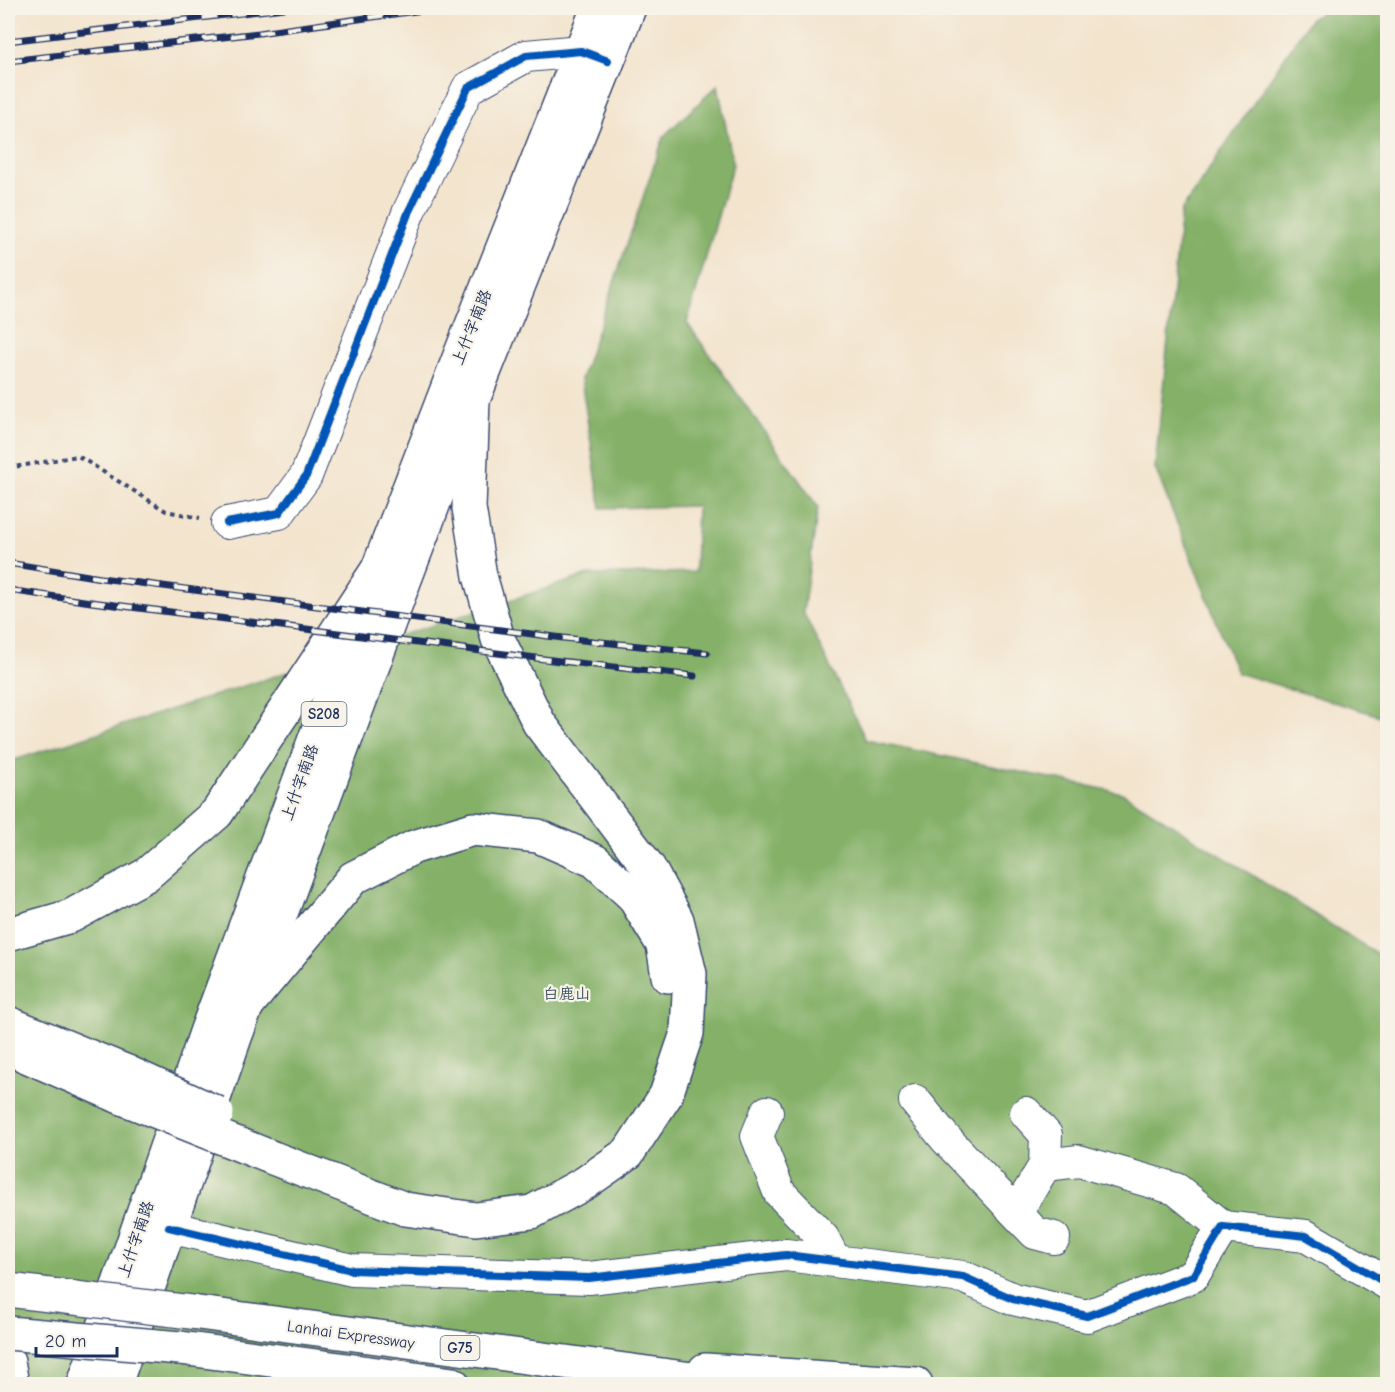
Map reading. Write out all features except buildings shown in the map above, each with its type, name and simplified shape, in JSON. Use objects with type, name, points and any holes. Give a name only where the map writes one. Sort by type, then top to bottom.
[{"type":"main road","name":"S208","points":[[595,56],[598,8]]},
{"type":"main road","name":"S208","points":[[595,56],[629,8]]},
{"type":"main road","name":"上什字南路","points":[[115,1384],[248,1004],[473,400],[595,56]]},
{"type":"main road","name":"上什字南路","points":[[84,1384],[207,1030],[378,569],[461,353],[595,56]]},
{"type":"main road","points":[[8,1023],[123,1084],[273,1148],[405,1209],[476,1219],[532,1212],[585,1183],[628,1153],[666,1095],[687,1033],[690,974],[677,920],[649,868],[539,723],[498,639],[480,576],[469,508],[473,400]]},
{"type":"main road","points":[[8,934],[71,916],[147,875],[217,813],[378,569]]},
{"type":"main road","points":[[248,1004],[352,878],[414,847],[473,829],[538,836],[595,861],[633,896],[663,945],[671,995],[667,1053],[644,1103],[613,1141],[574,1170],[524,1195],[469,1199],[401,1191],[273,1148]]},
{"type":"main road","points":[[8,1048],[123,1084]]},
{"type":"main road","name":"Lanhai Expressway","points":[[8,1290],[729,1384]]},
{"type":"main road","name":"G75","points":[[8,1333],[180,1348],[453,1384]]},
{"type":"main road","points":[[545,1360],[916,1384]]},
{"type":"main road","points":[[8,1361],[12,1384]]},
{"type":"street","points":[[227,523],[279,513],[306,476],[409,211],[468,88],[526,56],[595,56]]},
{"type":"street","points":[[915,1101],[945,1138],[1035,1233],[1054,1238]]},
{"type":"street","points":[[767,1112],[757,1136],[778,1192],[823,1238],[835,1261]]},
{"type":"street","points":[[1016,1213],[1045,1165],[1046,1135],[1026,1113]]},
{"type":"street","points":[[1045,1165],[1079,1161],[1176,1189],[1223,1227],[1306,1236],[1388,1284]]},
{"type":"street","points":[[169,1227],[352,1270],[589,1278],[786,1255],[963,1277],[1013,1299],[1087,1316],[1193,1276],[1223,1227]]},
{"type":"path","points":[[8,468],[78,456],[166,511],[227,523]]},
{"type":"green space","points":[[1332,8],[1387,8],[1388,716],[1383,717],[1237,673],[1155,468],[1181,211],[1311,18]]},
{"type":"green space","name":"白鹿山","points":[[718,85],[733,164],[687,323],[818,507],[803,612],[866,740],[1122,793],[1382,957],[1387,957],[1387,1384],[8,1384],[8,762],[588,575],[695,572],[697,506],[601,508],[581,379],[664,136]]},
{"type":"railway","points":[[8,41],[284,8]]},
{"type":"railway","points":[[8,61],[259,33],[437,8]]},
{"type":"railway","points":[[8,563],[101,578],[563,638],[707,653]]},
{"type":"railway","points":[[8,590],[694,676]]},
{"type":"cycle path","points":[[227,523],[279,513],[306,476],[409,211],[468,88],[526,56],[581,51],[608,61]]},
{"type":"cycle path","points":[[169,1227],[352,1270],[589,1278],[786,1255],[963,1277],[1013,1299],[1087,1316],[1193,1276],[1223,1227],[1306,1236],[1388,1284]]}]
